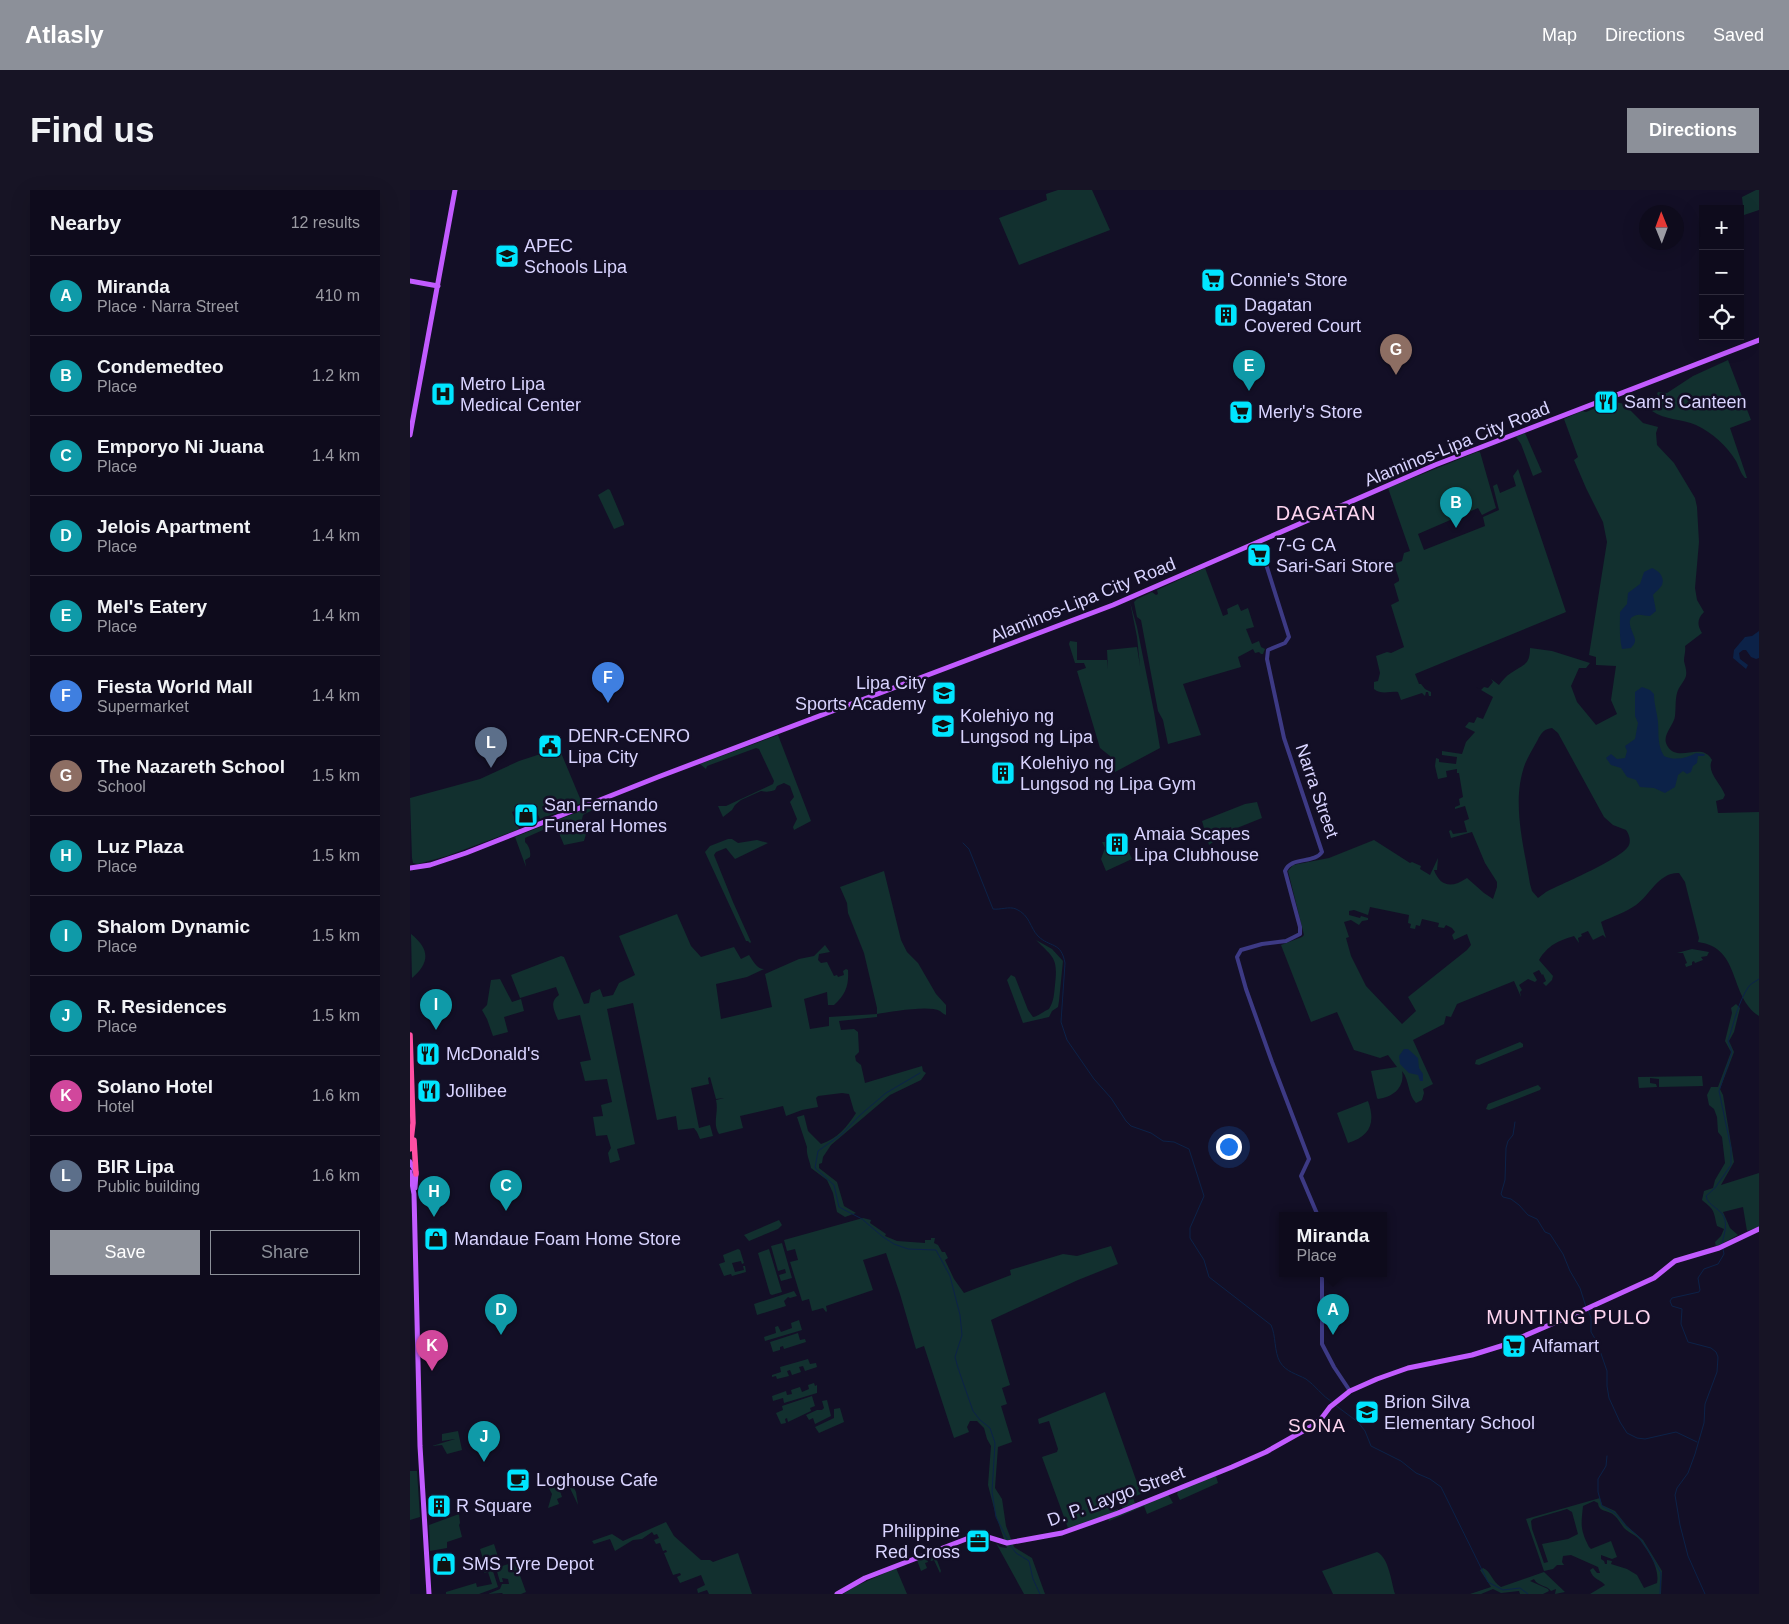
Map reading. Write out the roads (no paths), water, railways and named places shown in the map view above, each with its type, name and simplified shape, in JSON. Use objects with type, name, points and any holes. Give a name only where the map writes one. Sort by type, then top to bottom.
[{"type":"highway","points":[[410,1034],[413,1133],[412,1173]]},
{"type":"highway","points":[[410,1145],[413,1133]]},
{"type":"main road","points":[[410,435],[456,190]]},
{"type":"main road","points":[[410,282],[438,287]]},
{"type":"main road","name":"Alaminos-Lipa City Road","points":[[411,869],[466,853],[658,777],[1113,605],[1435,465],[1759,340]]},
{"type":"main road","points":[[410,1162],[414,1194],[421,1460],[429,1594]]},
{"type":"main road","name":"D. P. Laygo Street","points":[[837,1594],[865,1578],[974,1536],[981,1535],[1007,1544],[1066,1532],[1118,1513],[1266,1452],[1312,1426],[1321,1419],[1335,1402],[1350,1391],[1408,1368],[1472,1355],[1500,1346],[1654,1278],[1675,1261],[1719,1248],[1759,1229]]},
{"type":"street","name":"Narra Street","points":[[1259,542],[1289,637],[1285,643],[1268,650],[1266,659],[1284,738],[1322,852],[1319,856],[1290,864],[1286,868],[1285,874],[1300,927],[1300,934],[1286,941],[1262,944],[1241,950],[1237,957],[1246,989],[1272,1062],[1310,1159],[1301,1176],[1316,1212]]},
{"type":"street","points":[[1322,1277],[1322,1344],[1350,1391]]},
{"type":"water","points":[[1652,568],[1663,579],[1661,586],[1653,595],[1656,611],[1650,616],[1639,615],[1630,619],[1635,643],[1631,648],[1622,649],[1620,612],[1627,604],[1628,593],[1640,584],[1644,572]]},
{"type":"water","points":[[1759,631],[1759,658],[1751,657],[1746,650],[1739,653],[1740,659],[1748,665],[1746,669],[1733,658],[1734,650],[1745,637],[1752,636]]},
{"type":"water","points":[[1642,687],[1654,694],[1659,744],[1664,756],[1677,759],[1696,753],[1705,754],[1704,756],[1698,756],[1697,763],[1693,766],[1691,772],[1687,774],[1683,771],[1678,775],[1675,787],[1665,793],[1654,788],[1640,787],[1636,780],[1627,777],[1621,768],[1611,765],[1606,758],[1611,754],[1617,759],[1625,758],[1627,751],[1625,746],[1635,739],[1638,723],[1635,716],[1635,692]]},
{"type":"water","points":[[1404,1049],[1408,1049],[1418,1058],[1423,1081],[1420,1081],[1418,1075],[1409,1073],[1400,1064],[1399,1056]]},
{"type":"waterway","points":[[963,843],[969,849],[993,909],[1011,908],[1021,912],[1042,940],[1061,951],[1065,963],[1061,1022],[1067,1040],[1094,1079],[1111,1098],[1131,1126],[1151,1133],[1163,1141],[1174,1142],[1189,1149],[1204,1196],[1190,1228],[1190,1238],[1204,1260],[1209,1277],[1271,1325],[1277,1353],[1282,1365],[1306,1379],[1332,1402]]},
{"type":"waterway","points":[[1722,1245],[1725,1228],[1724,1217],[1709,1202],[1706,1196],[1715,1188],[1731,1165],[1731,1148],[1719,1091],[1732,1052],[1728,1041],[1739,1006],[1749,986],[1759,979]]},
{"type":"waterway","points":[[920,1073],[886,1093],[859,1116],[842,1134],[818,1151],[815,1168],[834,1185],[839,1207],[862,1219],[894,1244],[908,1249],[936,1250],[950,1276],[960,1315],[962,1335],[955,1357],[973,1411],[990,1428],[995,1443],[992,1492],[996,1517],[1008,1541]]},
{"type":"waterway","points":[[1515,1122],[1513,1135],[1508,1141],[1506,1148],[1505,1180],[1501,1194],[1503,1197],[1511,1199],[1519,1205],[1528,1215],[1537,1219],[1545,1232],[1550,1234],[1563,1254],[1580,1288],[1586,1307]]},
{"type":"waterway","points":[[1705,1594],[1688,1556],[1675,1495],[1677,1488],[1688,1473],[1695,1454],[1704,1423],[1705,1404],[1717,1372],[1718,1357],[1711,1348],[1688,1342],[1681,1324],[1682,1309],[1672,1306],[1670,1301],[1672,1298],[1699,1292],[1698,1278],[1704,1269],[1718,1264],[1724,1254],[1723,1249]]},
{"type":"waterway","points":[[1588,1310],[1591,1318],[1591,1332],[1597,1342],[1607,1371],[1609,1398],[1627,1433],[1637,1438],[1645,1439],[1676,1432],[1697,1442]]},
{"type":"waterway","points":[[1335,1405],[1358,1422],[1365,1431],[1371,1446],[1401,1461],[1416,1473],[1430,1479],[1441,1487],[1488,1582],[1503,1590],[1520,1588],[1528,1594]]},
{"type":"waterway","points":[[1607,1456],[1606,1466],[1598,1479],[1598,1492],[1602,1506],[1615,1513],[1639,1537],[1646,1547],[1661,1573],[1660,1594]]},
{"type":"waterway","points":[[1010,1545],[1016,1553],[1029,1561],[1033,1579],[1040,1594]]},
{"type":"place","name":"APEC Schools Lipa","points":[[507,256]]},
{"type":"place","name":"Connie's Store","points":[[1213,280]]},
{"type":"place","name":"Dagatan Covered Court","points":[[1226,315]]},
{"type":"place","name":"The Nazareth School","points":[[1396,375]]},
{"type":"place","name":"Mel's Eatery","points":[[1249,391]]},
{"type":"place","name":"Metro Lipa Medical Center","points":[[443,394]]},
{"type":"place","name":"Sam's Canteen","points":[[1606,402]]},
{"type":"place","name":"Merly's Store","points":[[1241,412]]},
{"type":"place","name":"Condemedteo","points":[[1456,528]]},
{"type":"place","name":"7-G CA Sari-Sari Store","points":[[1259,555]]},
{"type":"place","name":"Lipa City Sports Academy","points":[[944,693]]},
{"type":"place","name":"Fiesta World Mall","points":[[608,703]]},
{"type":"place","name":"Kolehiyo ng Lungsod ng Lipa","points":[[943,726]]},
{"type":"place","name":"DENR-CENRO Lipa City","points":[[550,746]]},
{"type":"place","name":"BIR Lipa","points":[[491,768]]},
{"type":"place","name":"Kolehiyo ng Lungsod ng Lipa Gym","points":[[1003,773]]},
{"type":"place","name":"San Fernando Funeral Homes","points":[[526,815]]},
{"type":"place","name":"Amaia Scapes Lipa Clubhouse","points":[[1117,844]]},
{"type":"place","name":"Shalom Dynamic","points":[[436,1030]]},
{"type":"place","name":"McDonald's","points":[[428,1054]]},
{"type":"place","name":"Jollibee","points":[[429,1091]]},
{"type":"place","name":"Emporyo Ni Juana","points":[[506,1211]]},
{"type":"place","name":"Luz Plaza","points":[[434,1217]]},
{"type":"place","name":"Mandaue Foam Home Store","points":[[436,1239]]},
{"type":"place","name":"Jelois Apartment","points":[[501,1335]]},
{"type":"place","name":"Miranda","points":[[1333,1335]]},
{"type":"place","name":"Alfamart","points":[[1514,1346]]},
{"type":"place","name":"Solano Hotel","points":[[432,1371]]},
{"type":"place","name":"Brion Silva Elementary School","points":[[1367,1412]]},
{"type":"place","name":"R. Residences","points":[[484,1462]]},
{"type":"place","name":"Loghouse Cafe","points":[[518,1480]]},
{"type":"place","name":"R Square","points":[[439,1506]]},
{"type":"place","name":"Philippine Red Cross","points":[[978,1541]]},
{"type":"place","name":"SMS Tyre Depot","points":[[444,1564]]},
{"type":"district","name":"DAGATAN","points":[[1326,513]]},
{"type":"district","name":"MUNTING PULO","points":[[1569,1317]]},
{"type":"district","name":"SONA","points":[[1317,1425]]}]
